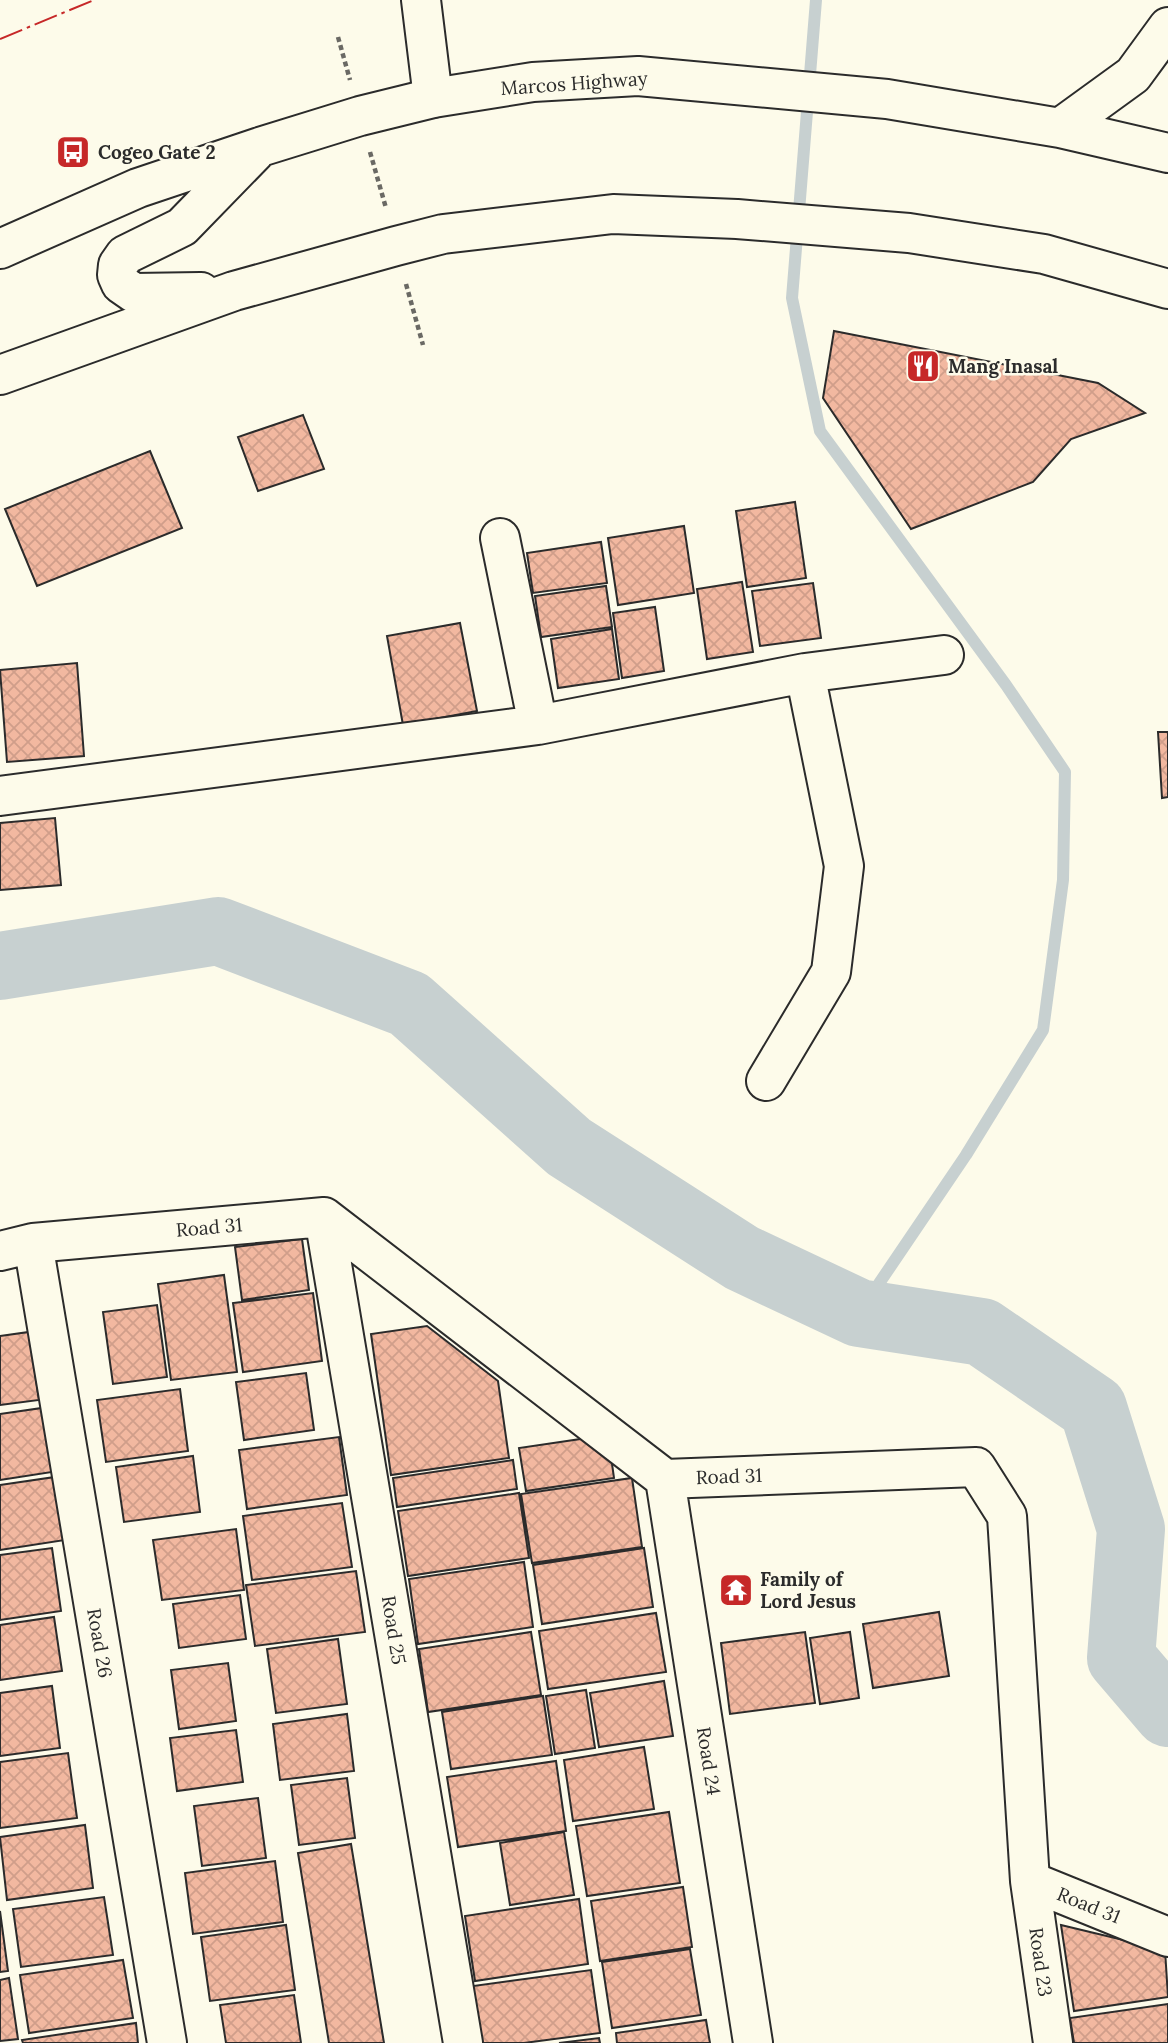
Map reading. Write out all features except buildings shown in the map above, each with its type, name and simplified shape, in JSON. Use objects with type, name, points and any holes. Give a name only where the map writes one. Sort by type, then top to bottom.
[{"type":"street","points":[[422,0],[433,98]]},
{"type":"street","points":[[1060,128],[1133,75],[1168,27]]},
{"type":"street","name":"Marcos Highway","points":[[0,249],[138,188],[260,147],[360,116],[433,98],[533,82],[638,76],[887,99],[1060,128],[1168,153]]},
{"type":"street","points":[[234,291],[134,293],[121,284],[117,275],[118,265],[124,255],[182,227],[260,147]]},
{"type":"street","points":[[0,375],[234,291],[396,246],[456,232],[613,214],[815,224],[909,233],[1044,254],[1168,289]]},
{"type":"street","points":[[500,538],[538,725]]},
{"type":"street","points":[[0,796],[538,725],[805,673],[944,655]]},
{"type":"street","points":[[766,1081],[831,972],[845,866],[805,673]]},
{"type":"street","points":[[324,1217],[665,1479]]},
{"type":"street","name":"Road 31","points":[[16,1247],[324,1217]]},
{"type":"street","name":"Road 25","points":[[324,1217],[463,2043]]},
{"type":"street","name":"Road 26","points":[[16,1247],[167,2043]]},
{"type":"street","name":"Road 31","points":[[665,1479],[976,1467],[1007,1516],[1030,1881],[1168,1937]]},
{"type":"street","name":"Road 24","points":[[665,1479],[753,2043]]},
{"type":"street","name":"Road 23","points":[[1030,1881],[1053,2043]]},
{"type":"path","points":[[338,37],[423,345]]},
{"type":"waterway","points":[[816,0],[792,298],[820,431],[1006,685],[1065,772],[1063,880],[1043,1030],[966,1155],[859,1313]]},
{"type":"waterway","points":[[0,966],[218,931],[409,1004],[569,1147],[742,1258],[859,1313],[982,1332],[1093,1408],[1131,1529],[1121,1658],[1168,1713]]},
{"type":"power","points":[[0,39],[94,0]]},
{"type":"place","name":"Cogeo Gate 2","points":[[73,152]]},
{"type":"place","name":"Mang Inasal","points":[[923,366]]},
{"type":"place","name":"Family of Lord Jesus","points":[[736,1590]]}]
